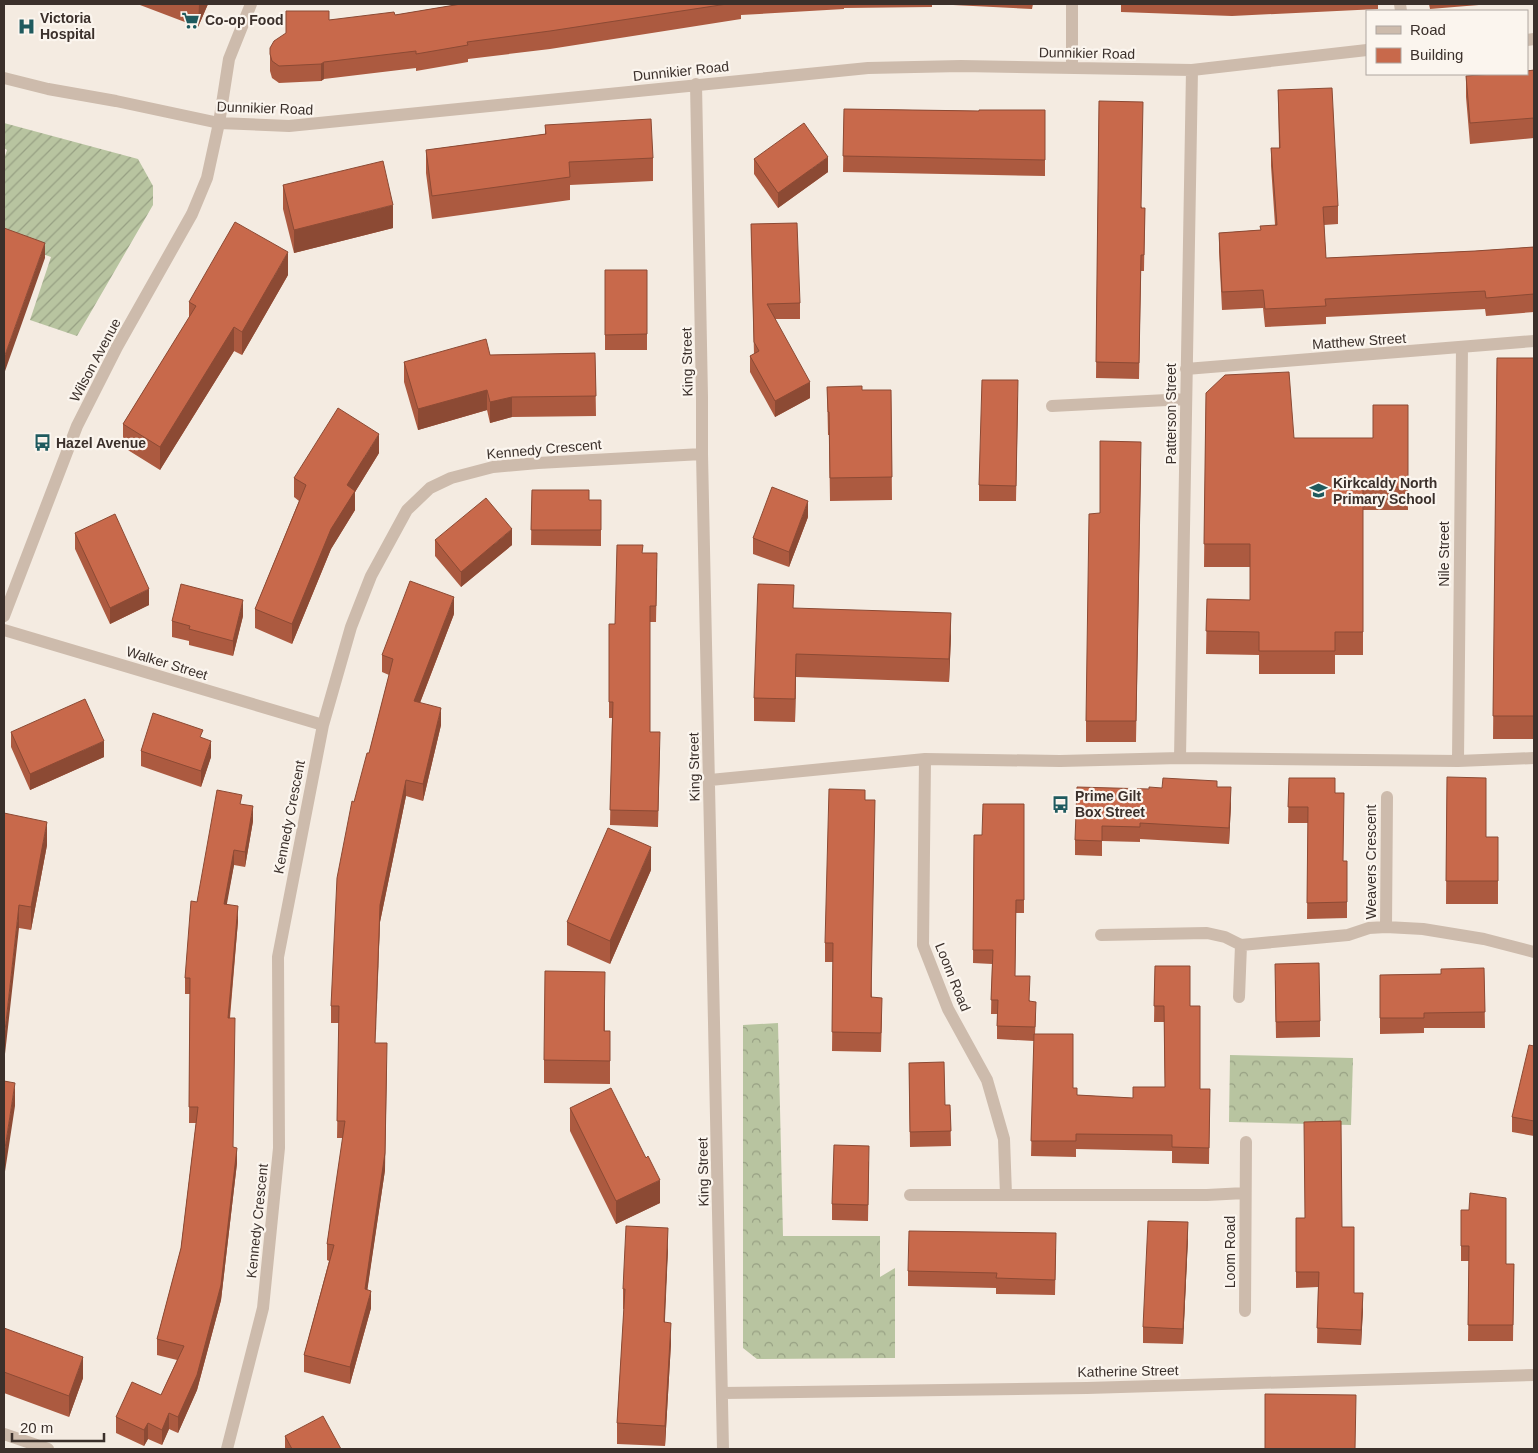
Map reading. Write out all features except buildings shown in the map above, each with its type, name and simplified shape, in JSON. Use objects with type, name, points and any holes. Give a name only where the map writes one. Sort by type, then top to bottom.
[{"type":"street","name":"Wilson Avenue","points":[[4,616],[77,426],[117,347],[192,214],[207,178],[219,123],[229,59],[251,4]]},
{"type":"street","points":[[1072,4],[1072,68]]},
{"type":"street","name":"Dunnikier Road","points":[[4,78],[48,89],[219,123],[305,126],[696,84],[868,68],[1192,70],[1366,50]]},
{"type":"street","name":"Patterson Street","points":[[1180,758],[1192,70]]},
{"type":"street","name":"King Street","points":[[696,84],[723,1449]]},
{"type":"street","name":"Matthew Street","points":[[1186,369],[1534,341]]},
{"type":"street","name":"Nile Street","points":[[1458,761],[1462,347]]},
{"type":"street","points":[[1052,406],[1186,399]]},
{"type":"street","name":"Kennedy Crescent","points":[[227,1449],[263,1308],[279,1148],[278,957],[323,725],[351,627],[371,576],[407,510],[430,488],[451,478],[492,466],[702,454]]},
{"type":"street","name":"Walker Street","points":[[4,630],[323,725]]},
{"type":"street","points":[[710,780],[925,759],[1060,761],[1180,758],[1458,761],[1534,758]]},
{"type":"street","name":"Loom Road","points":[[925,759],[923,945],[948,1009],[987,1080],[1004,1139],[1006,1195]]},
{"type":"street","name":"Weavers Crescent","points":[[1386,927],[1387,797]]},
{"type":"street","name":"Weavers Crescent","points":[[1101,934],[1207,933],[1225,937],[1241,945],[1348,935],[1369,928],[1386,927],[1423,929],[1475,938],[1534,952]]},
{"type":"street","points":[[1239,997],[1241,945]]},
{"type":"street","name":"Loom Road","points":[[1245,1311],[1246,1142]]},
{"type":"street","points":[[910,1195],[1207,1195],[1245,1193]]},
{"type":"street","name":"Katherine Street","points":[[722,1393],[1087,1388],[1534,1375]]},
{"type":"street","points":[[4,1434],[48,1449]]},
{"type":"green space","points":[[4,123],[138,159],[153,186],[153,205],[77,336],[30,320],[51,257],[4,240],[4,159],[7,150],[4,148]]},
{"type":"green space","points":[[778,1023],[783,1236],[880,1236],[880,1277],[895,1268],[895,1358],[757,1359],[743,1348],[743,1025]]},
{"type":"green space","points":[[1230,1055],[1353,1058],[1351,1125],[1229,1122]]},
{"type":"place","name":"Co-op Food","points":[[191,20]]},
{"type":"place","name":"Victoria Hospital","points":[[26,26]]},
{"type":"place","name":"Hazel Avenue","points":[[42,443]]},
{"type":"place","name":"Kirkcaldy North Primary School","points":[[1319,491]]},
{"type":"place","name":"Prime Gilt Box Street","points":[[1061,804]]}]
